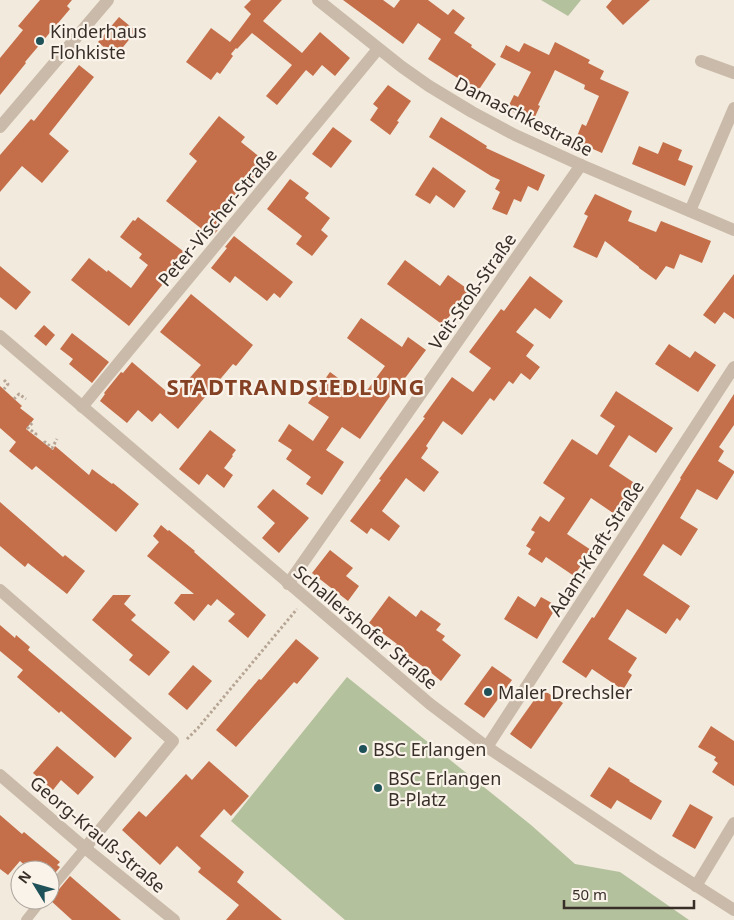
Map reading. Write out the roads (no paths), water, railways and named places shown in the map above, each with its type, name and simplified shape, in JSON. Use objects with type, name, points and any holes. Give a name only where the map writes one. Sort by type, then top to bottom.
[{"type":"street","points":[[0,127],[108,0]]},
{"type":"street","name":"Damaschkestraße","points":[[318,0],[402,67],[472,112],[515,135],[581,165],[734,230]]},
{"type":"street","name":"Peter-Vischer-Straße","points":[[82,407],[378,49]]},
{"type":"street","points":[[700,61],[734,73]]},
{"type":"street","points":[[690,211],[734,108]]},
{"type":"street","name":"Veit-Stoß-Straße","points":[[288,584],[581,165]]},
{"type":"street","name":"Schallershofer Straße","points":[[0,336],[430,704],[487,747],[734,910]]},
{"type":"street","name":"Adam-Kraft-Straße","points":[[487,747],[734,367]]},
{"type":"street","points":[[0,590],[173,741],[85,848]]},
{"type":"street","name":"Georg-Krauß-Straße","points":[[0,775],[85,848],[174,920]]},
{"type":"street","points":[[696,886],[734,823]]},
{"type":"lane","points":[[60,878],[85,848]]},
{"type":"lane","points":[[26,920],[34,910]]},
{"type":"place","name":"Kinderhaus Flohkiste","points":[[40,41]]},
{"type":"place","name":"Maler Drechsler","points":[[488,692]]},
{"type":"place","name":"BSC Erlangen","points":[[363,749]]},
{"type":"place","name":"BSC Erlangen B-Platz","points":[[378,788]]},
{"type":"district","name":"STADTRANDSIEDLUNG","points":[[296,386]]}]
